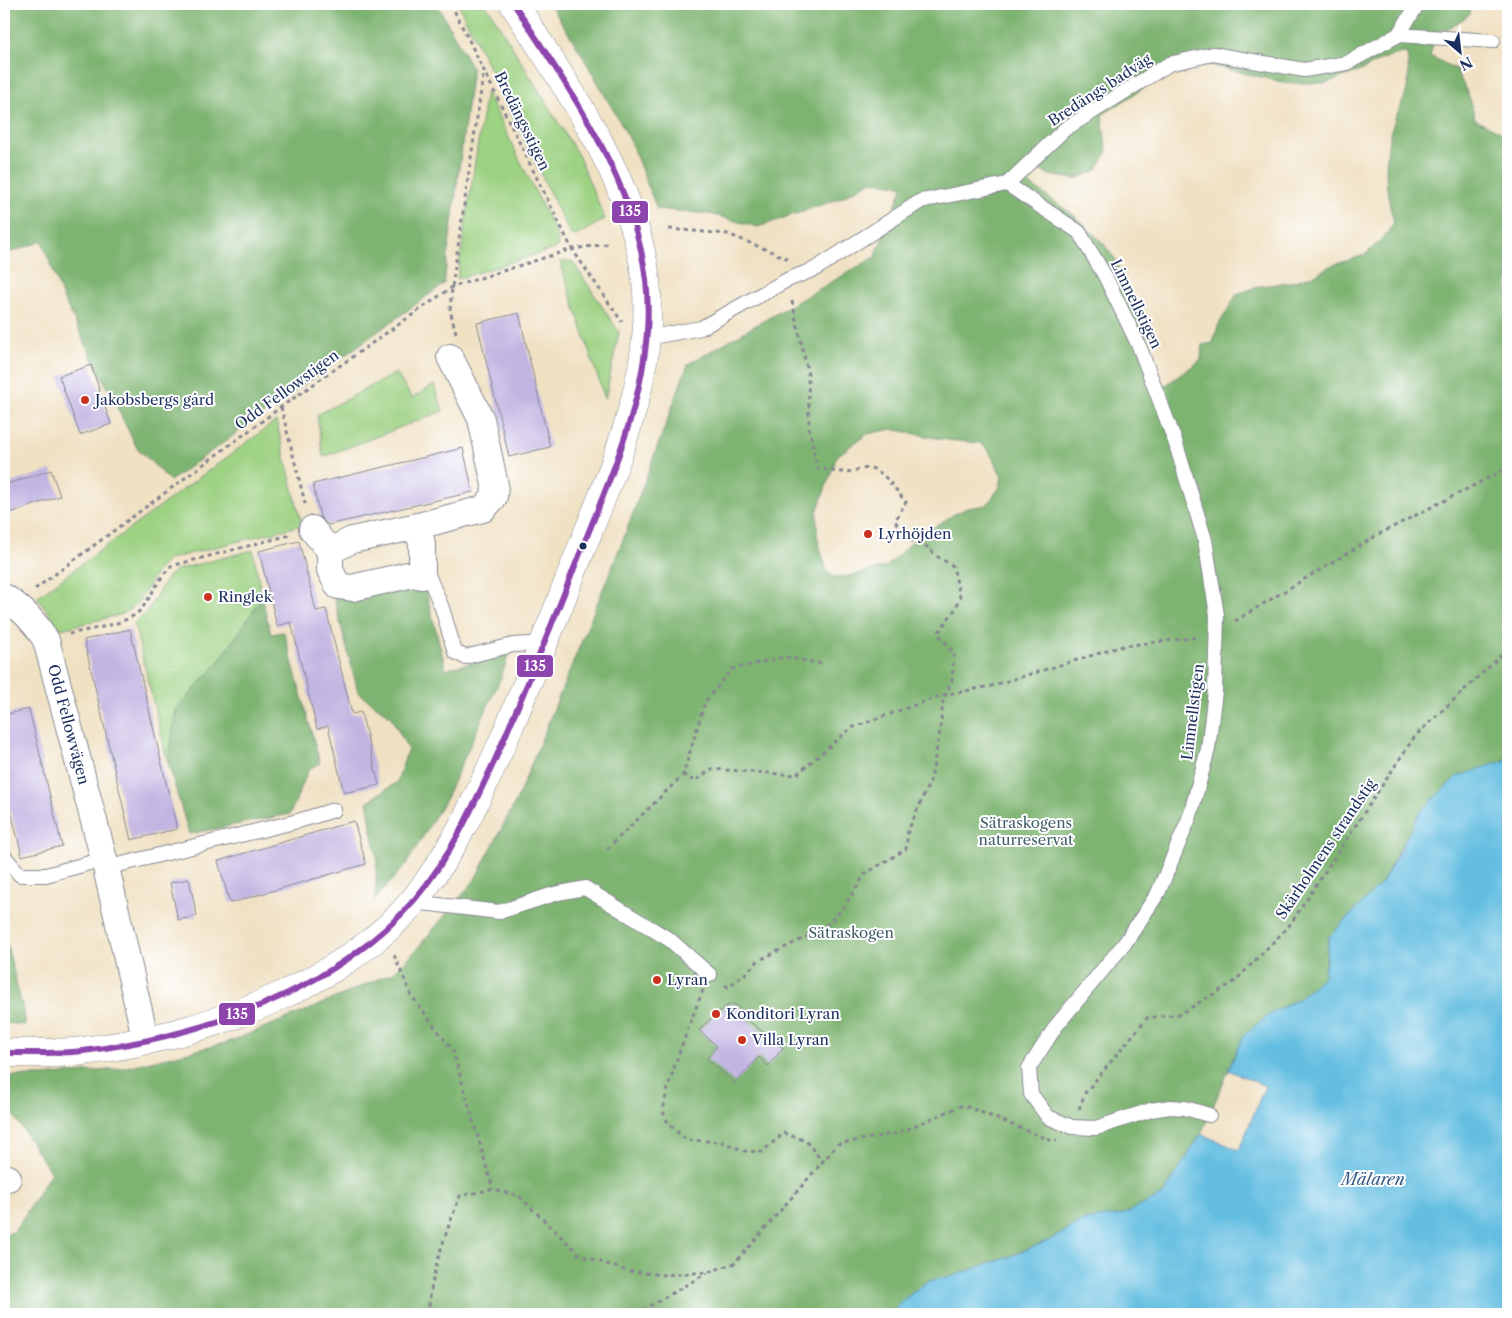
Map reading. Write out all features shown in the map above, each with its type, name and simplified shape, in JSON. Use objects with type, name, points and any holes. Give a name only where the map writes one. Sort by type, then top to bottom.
[{"type":"street","points":[[4,1053],[80,1052],[146,1041],[220,1020],[292,991],[340,965],[384,933],[413,902],[435,873],[477,800],[545,643],[621,447],[638,391],[646,338],[646,283],[640,247],[630,209],[588,122],[514,4]]},
{"type":"street","points":[[330,552],[352,540],[484,509],[494,497],[495,484],[481,420],[450,357]]},
{"type":"street","points":[[312,529],[330,552],[330,570],[338,586],[352,588],[413,574],[422,576],[422,545],[418,526]]},
{"type":"street","name":"Odd Fellowvägen","points":[[9,600],[36,623],[46,640],[105,864],[146,1041]]},
{"type":"lane","name":"Bredängs badväg","points":[[1007,184],[1065,129],[1169,64],[1213,54],[1304,70],[1347,63],[1398,35],[1418,4]]},
{"type":"lane","points":[[1398,35],[1493,41]]},
{"type":"lane","points":[[646,338],[701,328],[787,280],[815,269],[921,201],[1007,184]]},
{"type":"lane","name":"Limnellstigen","points":[[1007,184],[1079,232],[1105,276],[1140,346],[1175,442],[1205,540],[1217,615],[1215,691],[1208,749],[1190,816],[1158,893],[1125,943],[1056,1026],[1029,1068],[1031,1094],[1048,1118],[1072,1127],[1096,1128],[1151,1110],[1170,1107],[1185,1108],[1208,1115]]},
{"type":"lane","points":[[422,576],[430,577],[442,608],[455,652],[465,657],[513,645],[545,643]]},
{"type":"lane","points":[[4,856],[20,875],[46,874],[105,864],[298,821],[334,810]]},
{"type":"lane","points":[[413,902],[499,912],[554,894],[585,888],[670,940],[710,975]]},
{"type":"path","name":"Bredängsstigen","points":[[451,4],[572,249],[629,332],[646,338]]},
{"type":"path","points":[[450,357],[460,352],[450,310],[484,70]]},
{"type":"path","points":[[669,229],[728,234],[815,269]]},
{"type":"path","name":"Odd Fellowstigen","points":[[9,600],[452,287],[572,249],[608,244]]},
{"type":"path","points":[[787,280],[808,373],[809,426],[818,468],[847,472],[874,469],[884,476],[906,502],[895,521],[907,539],[926,546],[938,557],[953,566],[960,597],[956,608],[938,633],[954,654],[952,680],[943,701],[931,779],[908,831],[906,849],[865,874],[844,908],[824,928],[758,961],[728,987],[710,975],[670,1080],[663,1112],[665,1118],[686,1140],[722,1142],[744,1151],[762,1152],[784,1132],[806,1141],[822,1161]]},
{"type":"path","points":[[46,640],[130,619],[142,609],[163,574],[171,566],[312,529],[281,407]]},
{"type":"path","points":[[682,775],[695,781],[712,769],[796,775],[851,728],[946,695],[991,686],[1123,646],[1205,636],[1240,618],[1379,534],[1508,468]]},
{"type":"path","name":"Skärholmens strandstig","points":[[1072,1127],[1085,1093],[1147,1018],[1180,1014],[1234,982],[1289,926],[1415,736],[1508,649]]},
{"type":"path","points":[[606,849],[682,775],[705,702],[732,669],[785,658],[824,664]]},
{"type":"path","points":[[384,933],[411,995],[453,1051],[493,1189]]},
{"type":"path","points":[[636,1314],[709,1272],[735,1263],[838,1144],[898,1133],[963,1105],[1052,1141],[1068,1137],[1072,1127]]},
{"type":"path","points":[[428,1314],[429,1298],[442,1243],[460,1196],[493,1189],[519,1196],[580,1255],[627,1271],[663,1274],[709,1272]]},
{"type":"green space","points":[[4,4],[323,4],[328,11],[340,4],[437,4],[472,68],[444,284],[170,481],[137,448],[63,298],[42,241],[4,255]]},
{"type":"green space","points":[[458,4],[486,4],[578,155],[605,219],[576,236],[570,234]]},
{"type":"green space","name":"Sätraskogen","points":[[550,4],[1470,4],[1470,14],[1450,28],[1436,33],[1430,56],[1456,69],[1470,99],[1475,119],[1508,136],[1508,757],[1400,846],[1382,883],[1329,937],[1324,976],[1298,999],[1270,1014],[1244,1035],[1201,1134],[1163,1195],[1122,1215],[1085,1220],[1052,1239],[1009,1257],[955,1275],[928,1281],[899,1303],[893,1314],[21,1314],[4,1303],[4,1234],[14,1232],[51,1173],[4,1100],[4,1076],[42,1076],[118,1069],[226,1043],[308,1010],[394,972],[415,951],[474,881],[517,799],[623,540],[688,364],[875,257],[903,186],[872,181],[841,198],[758,227],[710,214],[657,209],[629,138],[581,53]],"holes":[[[1402,53],[1407,54],[1408,78],[1406,93],[1394,122],[1388,147],[1386,172],[1388,197],[1394,222],[1386,235],[1365,255],[1330,266],[1315,275],[1291,282],[1260,286],[1237,294],[1218,326],[1213,343],[1202,345],[1201,360],[1163,387],[1150,352],[1144,326],[1134,307],[1115,259],[1102,242],[1076,217],[1024,180],[1034,165],[1049,175],[1075,179],[1096,171],[1107,153],[1102,115],[1170,71],[1202,63],[1286,83],[1326,83],[1363,70],[1380,60]],[[892,429],[946,440],[980,443],[989,451],[1002,476],[1000,487],[987,505],[967,508],[953,515],[914,540],[886,567],[845,577],[834,577],[826,569],[817,536],[817,512],[837,456],[867,434]]]},
{"type":"green space","points":[[486,91],[558,238],[557,248],[457,279]]},
{"type":"green space","points":[[572,261],[619,332],[605,399],[560,262]]},
{"type":"green space","points":[[396,373],[412,398],[434,385],[443,411],[323,457],[317,415]]},
{"type":"green space","points":[[276,421],[302,525],[169,559],[158,570],[137,604],[123,614],[61,629],[37,597]]},
{"type":"green space","points":[[253,550],[262,598],[219,662],[176,710],[168,763],[134,623],[146,613],[167,578],[176,570]]},
{"type":"green space","points":[[422,576],[446,669],[509,654],[501,677],[446,798],[407,863],[375,900],[377,858],[367,802],[397,782],[408,749],[391,717],[358,692],[334,598]]},
{"type":"green space","points":[[262,598],[271,634],[284,632],[320,763],[309,769],[290,814],[189,834],[168,763],[176,710],[219,662]]},
{"type":"green space","points":[[4,933],[23,1010],[25,1025],[4,1023]]},
{"type":"water","name":"Mälaren","points":[[1508,757],[1508,1314],[893,1314],[899,1303],[928,1281],[955,1275],[1009,1257],[1052,1239],[1085,1220],[1122,1215],[1163,1195],[1201,1134],[1239,1150],[1265,1086],[1228,1070],[1244,1035],[1270,1014],[1298,999],[1324,976],[1329,937],[1382,883],[1420,812],[1456,777],[1506,760]]},
{"type":"building","points":[[519,313],[550,447],[509,457],[477,323]]},
{"type":"building","name":"Jakobsbergs gård","points":[[91,365],[111,424],[80,435],[59,376]]},
{"type":"building","points":[[463,448],[473,492],[328,525],[320,517],[313,484]]},
{"type":"building","points":[[51,470],[60,496],[4,515],[4,485]]},
{"type":"building","points":[[299,541],[316,611],[326,609],[352,714],[361,712],[379,785],[344,793],[328,726],[317,729],[291,622],[277,626],[259,551]]},
{"type":"building","points":[[130,629],[177,829],[131,840],[84,640]]},
{"type":"building","points":[[29,709],[62,846],[22,856],[4,782],[4,715]]},
{"type":"building","points":[[354,821],[366,864],[230,903],[218,861]]},
{"type":"building","points":[[189,879],[197,916],[178,920],[170,883]]},
{"type":"building","name":"Villa Lyran","points":[[734,1004],[740,1008],[749,1021],[783,1048],[768,1066],[759,1057],[735,1083],[707,1059],[717,1046],[699,1030],[717,1013]]},
{"type":"transit line","name":"135","points":[[4,1053],[83,1051],[173,1034],[218,1021],[263,1004],[306,984],[347,960],[383,931],[415,899],[439,867],[477,798],[524,693],[614,469],[637,394],[644,357],[648,318],[646,280],[639,242],[628,206],[613,170],[596,135],[576,101],[514,4]]},
{"type":"place","name":"Jakobsbergs gård","points":[[85,400]]},
{"type":"place","name":"Lyrhöjden","points":[[868,534]]},
{"type":"place","name":"Ringlek","points":[[208,597]]},
{"type":"place","name":"Lyran","points":[[657,980]]},
{"type":"place","name":"Konditori Lyran","points":[[716,1014]]},
{"type":"place","name":"Villa Lyran","points":[[742,1040]]},
{"type":"park label","name":"Sätraskogens naturreservat","points":[[1026,832]]}]
